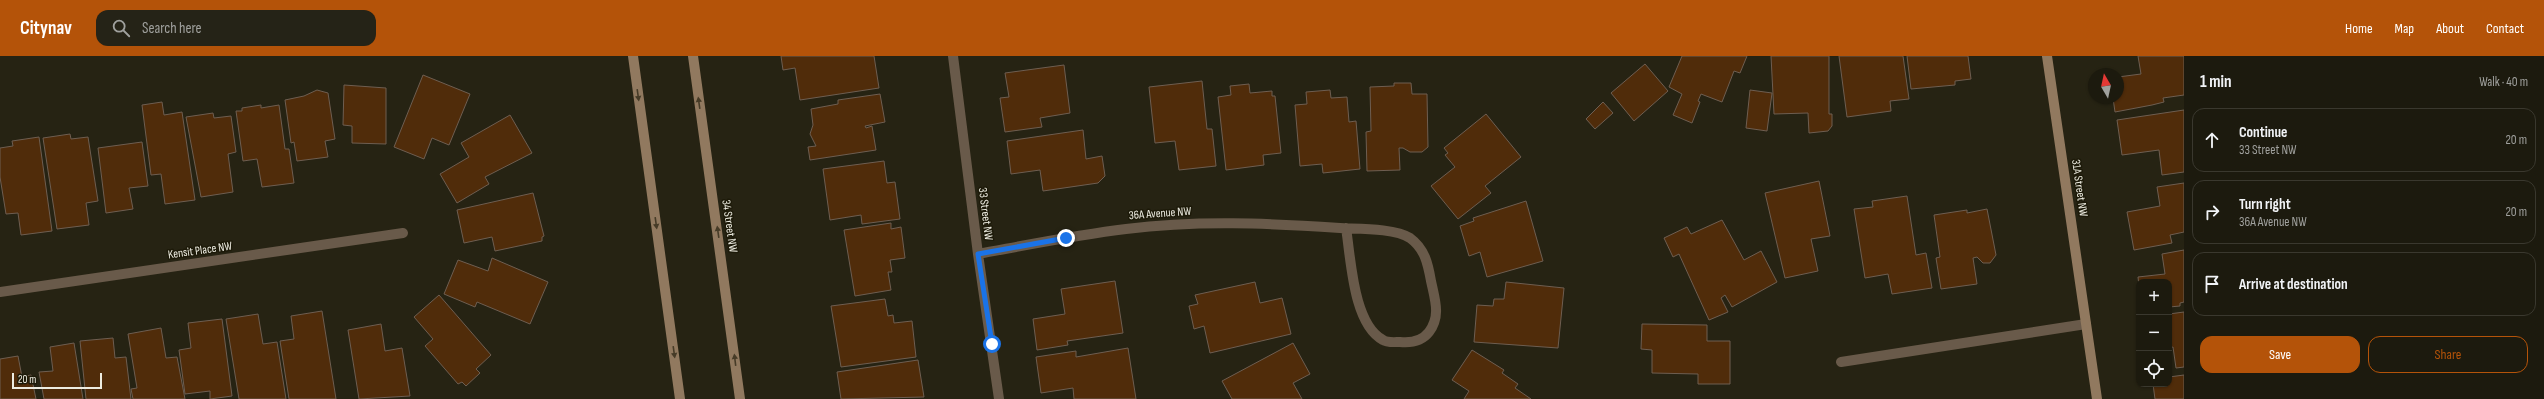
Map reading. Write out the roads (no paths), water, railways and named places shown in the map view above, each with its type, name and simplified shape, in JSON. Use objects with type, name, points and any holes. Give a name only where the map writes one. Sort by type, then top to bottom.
[{"type":"main road","points":[[633,56],[680,399]]},
{"type":"main road","name":"34 Street NW","points":[[693,56],[740,399]]},
{"type":"main road","name":"31A Street NW","points":[[2047,56],[2097,399]]},
{"type":"street","name":"33 Street NW","points":[[953,56],[978,254],[999,399]]},
{"type":"street","name":"36A Avenue NW","points":[[978,254],[1126,229],[1181,224],[1244,222],[1346,228],[1382,231],[1408,237],[1422,248],[1428,263],[1437,309],[1436,322],[1427,335],[1411,343],[1384,341],[1371,332],[1360,309],[1346,228]]},
{"type":"street","name":"Kensit Place NW","points":[[0,292],[403,233]]},
{"type":"street","points":[[1841,362],[2086,324]]}]
